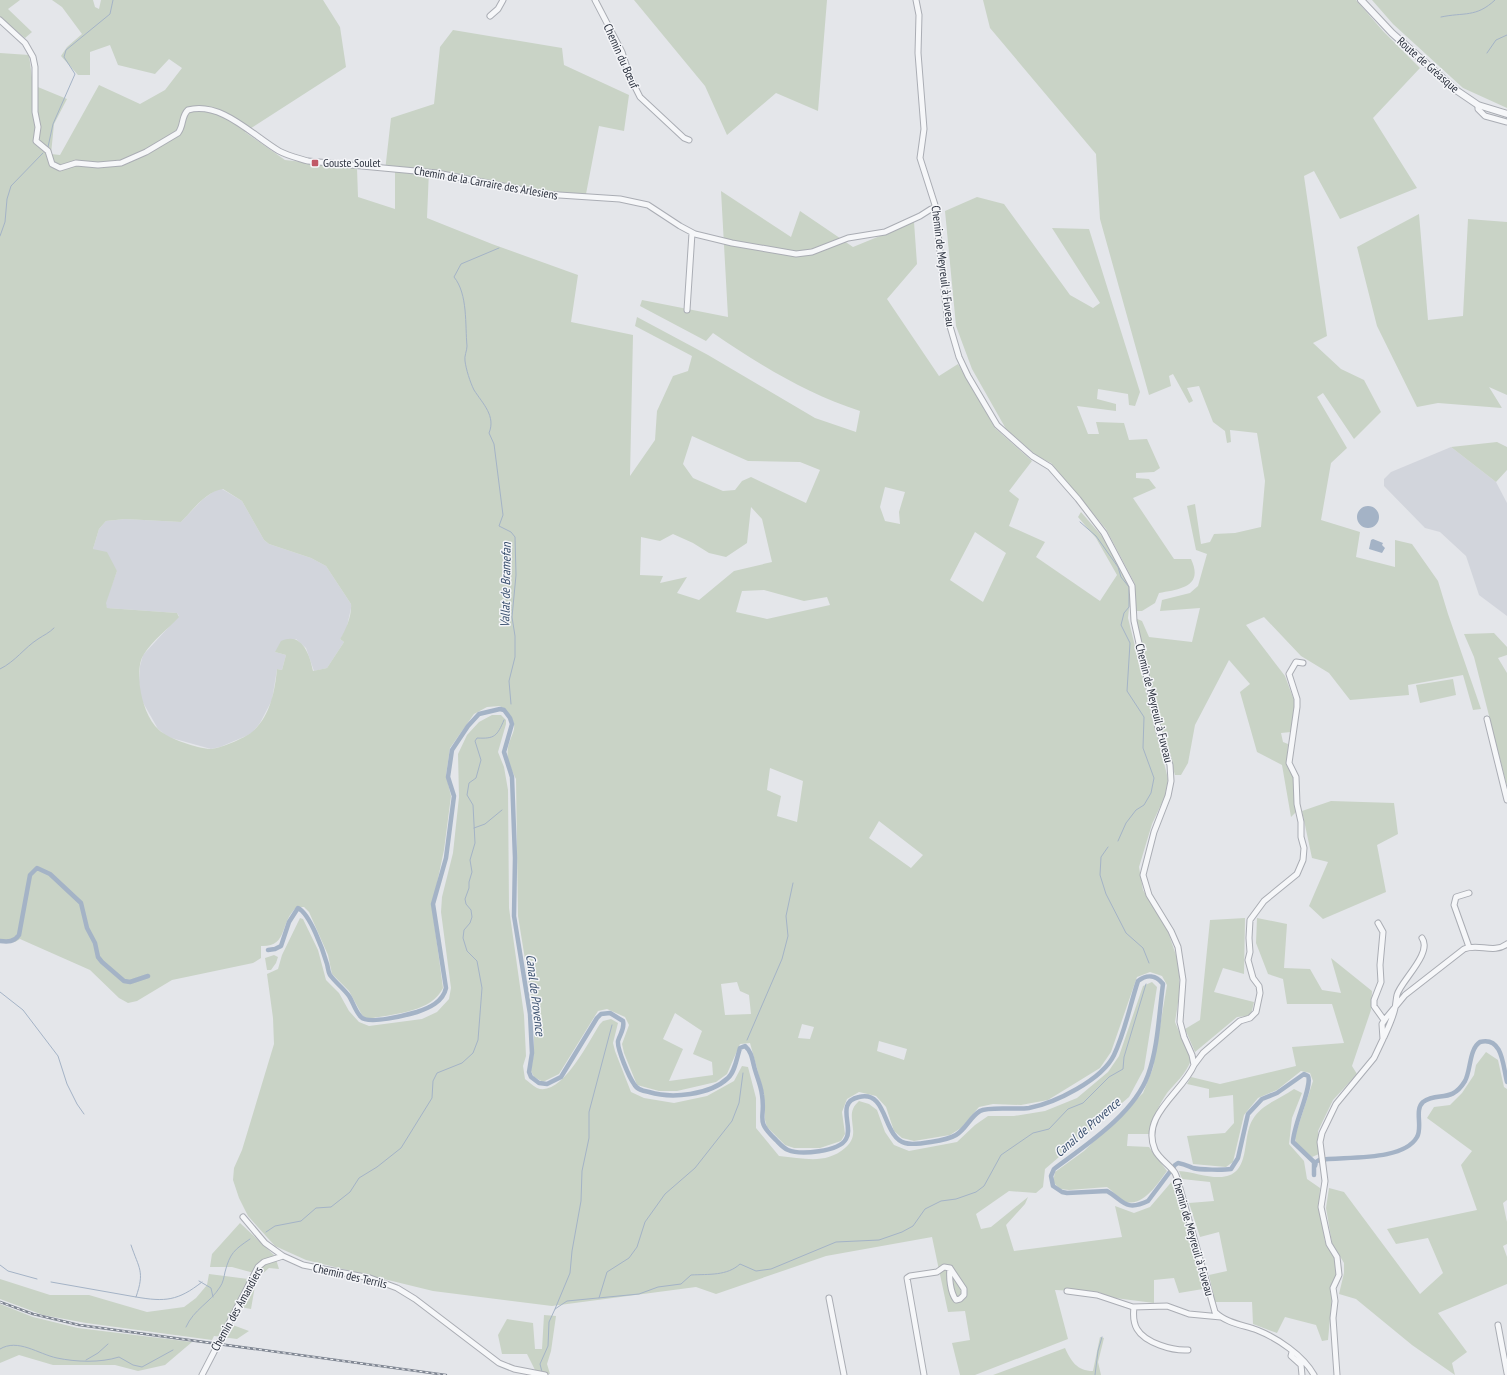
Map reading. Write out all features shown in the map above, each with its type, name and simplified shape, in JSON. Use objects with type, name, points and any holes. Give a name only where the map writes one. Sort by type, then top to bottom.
[{"type":"street","points":[[490,16],[498,9],[503,0]]},
{"type":"street","name":"Chemin du Bœuf","points":[[595,0],[622,52],[630,78],[640,97],[683,137],[689,140]]},
{"type":"street","name":"Chemin de Meyreuil à Fuveau","points":[[916,0],[919,15],[918,53],[924,129],[920,158],[936,209],[947,316],[957,351],[968,376],[997,425],[1032,456],[1055,472],[1091,515],[1114,551],[1132,586],[1134,621],[1158,728],[1170,766],[1171,781],[1168,796],[1154,832],[1143,875],[1149,895],[1171,931],[1178,947],[1183,980],[1180,1022],[1194,1065],[1188,1075],[1162,1107],[1155,1122],[1153,1145],[1156,1152],[1175,1174],[1200,1255],[1210,1299],[1215,1312],[1221,1317]]},
{"type":"street","name":"Route de Gréasque","points":[[1361,0],[1392,34],[1456,90],[1478,105],[1507,114]]},
{"type":"street","name":"Chemin de la Carraire des Arlesiens","points":[[0,20],[17,34],[31,52],[35,67],[35,112],[38,131],[36,141],[48,150],[51,162],[57,168],[65,168],[76,163],[104,165],[121,163],[146,152],[178,133],[181,129],[184,114],[188,110],[206,108],[223,114],[289,156],[308,161],[437,173],[539,193],[628,200],[648,205],[692,233],[781,252],[804,254],[848,238],[892,230],[920,216],[930,209],[936,209]]},
{"type":"street","points":[[1478,105],[1478,110],[1483,115],[1507,122]]},
{"type":"street","points":[[687,310],[692,233]]},
{"type":"street","points":[[1194,1065],[1203,1054],[1240,1021],[1250,1018],[1256,1012],[1260,993],[1259,986],[1253,978],[1248,960],[1250,952],[1250,920],[1264,901],[1297,874],[1303,860],[1304,848],[1301,837],[1301,822],[1297,804],[1296,777],[1289,763],[1297,699],[1289,674],[1296,662],[1303,663]]},
{"type":"street","points":[[1487,719],[1507,800]]},
{"type":"street","points":[[1469,893],[1456,897],[1454,905],[1469,947]]},
{"type":"street","points":[[1378,923],[1383,932],[1380,965],[1381,982],[1374,1000],[1374,1006],[1384,1020],[1383,1039]]},
{"type":"street","points":[[1337,1375],[1333,1318],[1335,1301],[1333,1288],[1339,1275],[1337,1257],[1329,1244],[1321,1207],[1325,1181],[1320,1142],[1322,1133],[1332,1110],[1374,1058],[1395,1009],[1397,995],[1413,972],[1423,948],[1424,941],[1422,938]]},
{"type":"street","points":[[1384,1020],[1395,1009],[1405,995],[1464,948],[1497,949],[1507,944]]},
{"type":"street","name":"Chemin des Terrils","points":[[243,1216],[265,1243],[283,1256],[303,1265],[370,1278],[392,1286],[415,1299],[476,1348],[499,1363],[514,1369],[545,1375]]},
{"type":"street","name":"Chemin des Amandiers","points":[[202,1375],[258,1267],[264,1262],[283,1256]]},
{"type":"street","points":[[924,1375],[907,1278],[910,1276],[937,1272],[944,1267],[950,1268],[964,1289],[964,1295],[960,1300],[956,1300],[953,1297],[949,1277],[950,1268]]},
{"type":"street","points":[[1067,1291],[1097,1295],[1134,1307],[1167,1306],[1189,1314],[1221,1317],[1272,1337],[1305,1362],[1314,1375]]},
{"type":"street","points":[[829,1298],[844,1375]]},
{"type":"street","points":[[1134,1307],[1135,1324],[1142,1334],[1168,1349],[1188,1350]]},
{"type":"street","points":[[1498,1325],[1507,1373]]},
{"type":"street","points":[[1292,1352],[1291,1356],[1301,1365],[1302,1375]]},
{"type":"shaded area","points":[[0,0],[20,0],[8,9],[32,32],[25,38],[0,17]]},
{"type":"shaded area","points":[[52,0],[93,0],[95,7],[99,9],[101,0],[323,0],[340,27],[346,67],[245,132],[285,160],[357,168],[358,197],[395,209],[395,172],[385,171],[391,118],[434,104],[440,47],[453,30],[562,48],[564,65],[629,95],[624,131],[599,126],[586,194],[543,191],[429,170],[427,218],[492,244],[578,275],[571,322],[633,335],[630,476],[655,440],[657,411],[673,376],[688,371],[692,356],[635,326],[637,317],[708,355],[815,418],[856,432],[860,411],[802,387],[765,367],[713,333],[706,341],[640,306],[642,300],[728,317],[721,191],[791,237],[800,211],[853,247],[914,222],[917,264],[887,299],[939,376],[958,364],[995,428],[1032,461],[1009,491],[1019,499],[1009,526],[1045,542],[1036,557],[1100,601],[1117,575],[1096,538],[1078,517],[1081,512],[1106,541],[1131,590],[1128,618],[1168,779],[1165,796],[1152,824],[1139,867],[1143,890],[1167,929],[1178,961],[1180,990],[1175,1022],[1191,1060],[1184,1074],[1167,1093],[1161,1103],[1149,1134],[1128,1134],[1127,1146],[1149,1147],[1167,1171],[1149,1194],[1137,1201],[1131,1202],[1122,1200],[1107,1187],[1069,1190],[1060,1189],[1053,1182],[1055,1172],[1084,1151],[1143,1093],[1153,1068],[1167,985],[1162,976],[1150,972],[1137,977],[1111,1052],[1100,1068],[1048,1100],[1021,1105],[993,1104],[979,1107],[961,1128],[950,1135],[914,1141],[902,1138],[894,1131],[886,1107],[876,1096],[859,1092],[847,1099],[842,1112],[845,1134],[841,1141],[820,1148],[794,1148],[785,1145],[767,1127],[765,1120],[764,1094],[750,1043],[740,1044],[727,1074],[716,1082],[677,1091],[659,1091],[637,1085],[624,1053],[622,1044],[629,1025],[625,1017],[607,1009],[598,1011],[559,1074],[543,1082],[534,1077],[531,1071],[534,1052],[534,1015],[518,916],[516,779],[508,759],[509,743],[514,726],[509,714],[500,706],[487,707],[474,714],[450,748],[446,775],[451,796],[444,850],[432,907],[443,988],[430,1003],[399,1014],[367,1019],[362,1015],[349,991],[332,974],[328,955],[309,912],[304,907],[297,907],[291,913],[280,938],[270,945],[261,946],[261,958],[253,963],[172,980],[137,1001],[128,1003],[119,998],[90,970],[20,939],[15,942],[0,943],[0,53],[29,55],[33,85],[67,99],[54,124],[51,154],[60,155],[99,85],[140,104],[165,90],[182,68],[169,59],[155,74],[118,65],[110,45],[90,52],[90,75],[78,75],[61,56],[67,47],[82,34],[62,7]],"holes":[[[692,436],[748,461],[800,462],[820,470],[806,503],[751,477],[742,481],[735,490],[723,491],[693,478],[683,464]],[[885,487],[905,492],[899,512],[900,524],[885,521],[880,507]],[[223,489],[242,501],[264,540],[269,544],[311,558],[326,566],[351,604],[351,613],[340,639],[344,642],[327,668],[313,671],[310,658],[304,646],[300,642],[294,639],[281,641],[275,652],[286,655],[282,670],[277,669],[273,695],[263,719],[252,732],[244,737],[214,749],[198,747],[169,737],[155,726],[142,699],[139,675],[142,658],[152,644],[179,617],[177,613],[107,608],[106,603],[117,571],[107,552],[93,549],[99,529],[106,521],[125,519],[181,522],[205,497],[211,493]],[[751,507],[762,519],[772,562],[734,571],[699,600],[677,593],[687,577],[660,583],[663,576],[640,575],[641,537],[660,541],[673,534],[693,543],[709,553],[726,557],[747,543]],[[975,532],[1006,553],[983,602],[950,580]],[[764,590],[804,601],[827,597],[830,605],[767,619],[736,612],[742,591]],[[770,768],[803,781],[797,822],[777,816],[781,796],[767,790]],[[879,821],[923,855],[911,868],[869,838]],[[737,982],[740,991],[749,995],[751,1014],[725,1015],[721,984]],[[675,1013],[702,1031],[693,1054],[712,1062],[713,1075],[669,1081],[683,1049],[663,1039]],[[802,1024],[814,1027],[810,1039],[798,1038]],[[879,1041],[907,1049],[904,1060],[877,1051]]]},
{"type":"shaded area","points":[[634,0],[827,0],[818,111],[776,93],[727,135],[705,86]]},
{"type":"shaded area","points":[[983,0],[1356,0],[1383,31],[1420,68],[1373,118],[1417,188],[1340,219],[1314,171],[1304,176],[1327,336],[1313,343],[1341,369],[1364,380],[1381,412],[1354,439],[1323,393],[1317,397],[1347,448],[1331,463],[1321,520],[1360,532],[1356,557],[1395,567],[1395,540],[1412,544],[1438,581],[1481,709],[1473,710],[1463,675],[1408,685],[1409,695],[1350,700],[1329,673],[1301,656],[1264,617],[1246,625],[1285,676],[1295,703],[1291,732],[1281,733],[1283,742],[1288,744],[1287,766],[1294,778],[1296,812],[1291,817],[1282,765],[1257,752],[1240,692],[1250,684],[1229,660],[1195,725],[1188,763],[1181,775],[1175,775],[1157,716],[1135,618],[1142,621],[1149,637],[1192,642],[1200,608],[1160,611],[1162,600],[1190,593],[1198,586],[1207,554],[1196,550],[1187,506],[1195,504],[1201,544],[1210,542],[1214,534],[1235,533],[1261,527],[1265,481],[1257,433],[1230,430],[1231,442],[1227,443],[1225,431],[1213,422],[1199,386],[1187,388],[1193,401],[1189,403],[1173,374],[1169,376],[1171,386],[1149,395],[1100,219],[1096,154],[990,28]]},
{"type":"shaded area","points":[[1372,0],[1507,0],[1507,108],[1463,88],[1393,24]]},
{"type":"shaded area","points":[[977,197],[1004,204],[1070,295],[1093,308],[1100,303],[1052,228],[1089,229],[1140,392],[1135,406],[1129,405],[1128,394],[1098,389],[1097,399],[1116,404],[1116,411],[1077,406],[1088,434],[1099,434],[1096,422],[1124,423],[1129,440],[1147,439],[1160,468],[1154,472],[1136,473],[1136,478],[1149,479],[1156,488],[1133,498],[1174,559],[1191,559],[1194,568],[1194,576],[1188,585],[1175,590],[1159,593],[1155,603],[1142,611],[1135,611],[1135,584],[1106,529],[1051,463],[1037,456],[1006,429],[972,369],[956,326],[945,211]]},
{"type":"shaded area","points":[[1419,214],[1428,320],[1463,316],[1468,219],[1507,222],[1507,395],[1489,387],[1502,408],[1438,403],[1417,407],[1377,326],[1357,247]]},
{"type":"shaded area","points":[[1497,442],[1507,447],[1507,470],[1496,482],[1451,447]]},
{"type":"shaded area","points":[[1451,447],[1496,482],[1507,503],[1507,616],[1479,595],[1466,556],[1440,532],[1425,528],[1384,486],[1384,479],[1391,472]]},
{"type":"shaded area","points":[[217,489],[222,489],[242,501],[264,540],[269,544],[311,558],[326,566],[351,604],[351,608],[346,631],[340,639],[344,642],[327,668],[314,671],[306,648],[296,639],[275,652],[286,655],[282,670],[277,669],[272,700],[260,723],[252,733],[220,747],[211,749],[168,737],[158,729],[141,699],[139,682],[140,666],[143,655],[179,616],[177,613],[107,608],[105,603],[117,571],[93,549],[99,529],[106,521],[125,519],[181,522],[202,500]]},
{"type":"shaded area","points":[[1494,633],[1507,647],[1507,655],[1498,658],[1507,673],[1507,786],[1474,657],[1464,634]]},
{"type":"shaded area","points":[[1453,679],[1456,695],[1420,703],[1416,685]]},
{"type":"shaded area","points":[[492,715],[501,715],[506,720],[498,752],[504,767],[508,790],[509,908],[524,1015],[526,1056],[523,1066],[525,1079],[537,1088],[546,1089],[555,1085],[565,1077],[582,1054],[600,1024],[603,1021],[611,1019],[618,1023],[613,1043],[631,1092],[644,1098],[674,1103],[707,1096],[734,1081],[742,1066],[748,1067],[756,1098],[756,1128],[779,1156],[822,1159],[837,1153],[847,1146],[852,1140],[852,1111],[859,1101],[869,1104],[877,1110],[885,1132],[894,1145],[909,1151],[957,1142],[975,1125],[988,1116],[1014,1116],[1045,1111],[1077,1098],[1108,1072],[1119,1056],[1143,986],[1152,982],[1157,987],[1144,1069],[1129,1097],[1045,1169],[1043,1187],[1036,1193],[1009,1191],[976,1214],[981,1229],[991,1227],[1028,1197],[1025,1204],[1006,1225],[1014,1251],[1122,1237],[1115,1206],[1134,1213],[1150,1207],[1174,1179],[1203,1289],[1179,1293],[1174,1278],[1154,1280],[1154,1303],[1107,1297],[1099,1292],[1055,1290],[1068,1339],[975,1375],[960,1375],[952,1343],[970,1340],[965,1311],[948,1312],[932,1237],[826,1256],[716,1294],[696,1287],[552,1306],[433,1291],[306,1260],[275,1246],[248,1216],[239,1198],[233,1180],[234,1168],[242,1150],[274,1044],[273,1018],[267,974],[278,969],[282,955],[300,918],[303,919],[318,950],[326,980],[339,993],[349,1011],[359,1022],[369,1026],[422,1019],[437,1012],[449,999],[451,988],[441,912],[442,897],[453,853],[459,797],[458,754],[467,735],[479,722]]},
{"type":"shaded area","points":[[1331,801],[1394,803],[1398,834],[1377,845],[1386,892],[1323,919],[1309,906],[1328,862],[1312,858],[1302,811]]},
{"type":"shaded area","points":[[1245,918],[1244,974],[1223,968],[1214,992],[1254,1002],[1252,1011],[1248,1016],[1237,1017],[1195,1052],[1185,1029],[1200,1020],[1210,920]]},
{"type":"shaded area","points":[[1257,918],[1287,924],[1284,968],[1310,969],[1322,990],[1341,993],[1331,958],[1372,991],[1371,1010],[1352,1066],[1357,1074],[1333,1100],[1318,1131],[1319,1154],[1312,1157],[1296,1143],[1295,1136],[1313,1081],[1310,1073],[1301,1071],[1277,1090],[1258,1098],[1244,1115],[1233,1162],[1226,1167],[1193,1164],[1187,1136],[1225,1133],[1234,1123],[1233,1095],[1209,1098],[1209,1089],[1187,1084],[1191,1077],[1220,1084],[1296,1066],[1292,1047],[1344,1043],[1332,1004],[1287,1004],[1283,979],[1268,974],[1256,943]]},
{"type":"shaded area","points":[[274,955],[278,957],[276,963],[271,970],[267,970],[265,958]]},
{"type":"shaded area","points":[[1486,1052],[1498,1060],[1504,1087],[1507,1089],[1507,1200],[1503,1203],[1507,1222],[1507,1244],[1503,1246],[1507,1257],[1507,1284],[1438,1313],[1467,1352],[1452,1363],[1455,1375],[1412,1345],[1356,1299],[1339,1294],[1344,1273],[1344,1263],[1332,1243],[1326,1208],[1329,1188],[1344,1192],[1420,1294],[1443,1273],[1428,1238],[1396,1244],[1387,1229],[1477,1210],[1461,1165],[1472,1151],[1427,1118],[1434,1107],[1450,1105],[1462,1093],[1474,1075],[1476,1065]]},
{"type":"shaded area","points":[[1294,1089],[1302,1093],[1292,1118],[1289,1144],[1304,1161],[1307,1179],[1320,1188],[1319,1205],[1325,1242],[1341,1265],[1342,1273],[1332,1298],[1328,1340],[1322,1341],[1316,1325],[1285,1317],[1277,1333],[1253,1324],[1252,1302],[1215,1302],[1209,1275],[1227,1271],[1219,1232],[1200,1237],[1189,1203],[1214,1201],[1210,1182],[1182,1179],[1179,1171],[1217,1177],[1231,1174],[1238,1169],[1242,1162],[1249,1127],[1253,1119],[1261,1109]]},
{"type":"shaded area","points":[[240,1223],[275,1256],[279,1269],[269,1268],[261,1275],[232,1267],[210,1267],[212,1254]]},
{"type":"shaded area","points":[[209,1274],[256,1280],[251,1309],[235,1306],[230,1324],[249,1331],[237,1339],[214,1336],[212,1340],[86,1323],[43,1315],[0,1299],[0,1279],[50,1295],[89,1295],[147,1312],[184,1307],[196,1298],[207,1285]]},
{"type":"shaded area","points":[[0,1304],[33,1317],[78,1328],[192,1342],[165,1365],[138,1371],[115,1365],[53,1365],[19,1355],[0,1363]]},
{"type":"shaded area","points":[[544,1315],[556,1316],[551,1351],[547,1364],[550,1374],[536,1372],[527,1354],[502,1354],[498,1335],[507,1319],[533,1323],[535,1349],[542,1349]]},
{"type":"shaded area","points":[[1100,1337],[1104,1338],[1098,1362],[1101,1375],[993,1375],[1065,1348],[1075,1364],[1087,1371],[1093,1371]]},
{"type":"water","points":[[1368,506],[1372,507],[1378,513],[1378,521],[1372,527],[1368,528],[1364,527],[1358,521],[1357,517],[1358,513],[1364,507]]},
{"type":"water","points":[[1373,539],[1383,543],[1382,545],[1385,548],[1382,553],[1369,549],[1371,540]]},
{"type":"waterway","points":[[48,147],[53,124],[75,74],[64,57],[66,50],[110,14],[113,0]]},
{"type":"waterway","points":[[1441,17],[1476,12],[1482,10],[1495,0]]},
{"type":"waterway","points":[[1487,53],[1496,40],[1507,35]]},
{"type":"waterway","points":[[0,236],[5,222],[7,199],[11,186],[43,153]]},
{"type":"waterway","name":"Vallat de Bramefan","points":[[499,248],[461,264],[454,277],[462,292],[464,301],[467,346],[465,359],[467,372],[474,390],[488,410],[491,421],[489,433],[494,444],[503,515],[499,526],[511,532],[515,537],[516,575],[512,617],[515,636],[515,657],[509,681],[511,704]]},
{"type":"waterway","points":[[1080,522],[1096,536],[1118,567],[1121,577],[1129,587],[1129,607],[1124,613],[1121,625],[1130,643],[1127,691],[1144,717],[1143,748],[1154,778],[1151,793],[1144,805],[1136,810],[1126,823],[1118,841]]},
{"type":"waterway","points":[[0,669],[6,666],[33,643],[54,628]]},
{"type":"waterway","name":"Canal de Provence","points":[[268,950],[281,946],[289,922],[298,908],[307,917],[316,933],[330,975],[349,996],[361,1017],[371,1020],[397,1017],[422,1010],[439,1001],[446,988],[433,904],[446,858],[454,796],[448,777],[452,750],[468,726],[479,714],[500,709],[504,710],[510,718],[512,724],[504,752],[512,777],[515,858],[514,916],[530,1014],[532,1053],[529,1072],[531,1077],[539,1083],[547,1084],[561,1077],[597,1018],[601,1014],[610,1013],[623,1021],[623,1029],[618,1041],[621,1056],[635,1086],[645,1091],[669,1095],[690,1094],[701,1092],[720,1084],[730,1075],[734,1068],[740,1048],[745,1046],[751,1055],[761,1088],[763,1103],[762,1119],[765,1128],[784,1148],[788,1150],[801,1152],[828,1150],[842,1143],[848,1134],[846,1109],[852,1100],[859,1097],[868,1097],[875,1100],[892,1132],[898,1139],[909,1144],[931,1142],[956,1135],[963,1130],[973,1116],[980,1111],[990,1109],[1029,1108],[1040,1105],[1064,1096],[1089,1081],[1108,1064],[1114,1055],[1138,981],[1145,977],[1151,976],[1163,984],[1156,1042],[1148,1075],[1132,1103],[1121,1116],[1108,1128],[1054,1169],[1051,1176],[1053,1186],[1062,1192],[1067,1193],[1107,1191],[1125,1204],[1134,1205],[1148,1201],[1178,1163],[1196,1169],[1231,1169],[1238,1158],[1248,1114],[1262,1099],[1277,1093],[1304,1074],[1308,1076],[1308,1088],[1296,1126],[1293,1142],[1314,1162],[1314,1175]]},
{"type":"waterway","name":"Vallat de Bramefan","points":[[266,1232],[275,1226],[301,1221],[316,1208],[331,1207],[350,1192],[359,1178],[377,1167],[401,1148],[432,1098],[433,1081],[437,1073],[462,1063],[473,1053],[478,1040],[482,988],[477,961],[467,951],[463,938],[464,930],[470,923],[472,917],[471,910],[466,904],[465,899],[472,872],[470,860],[475,843],[473,805],[467,795],[469,783],[476,778],[481,760],[475,741],[477,738],[488,738],[495,735],[504,720]]},
{"type":"waterway","points":[[474,828],[485,824],[502,810]]},
{"type":"waterway","points":[[1108,847],[1101,857],[1100,875],[1106,894],[1126,933],[1143,948],[1149,963]]},
{"type":"waterway","name":"Canal de Provence","points":[[0,941],[11,941],[19,935],[30,875],[37,868],[50,874],[81,903],[87,928],[95,943],[98,957],[102,962],[124,981],[130,982],[148,976]]},
{"type":"waterway","points":[[747,1040],[782,959],[788,936],[786,916],[793,883]]},
{"type":"waterway","points":[[542,1372],[540,1364],[548,1346],[549,1322],[555,1309],[567,1301],[639,1294],[658,1287],[681,1284],[691,1275],[729,1271],[740,1264],[756,1271],[771,1269],[836,1242],[879,1240],[902,1232],[913,1226],[925,1209],[941,1201],[956,1199],[976,1192],[984,1186],[1001,1155],[1033,1133],[1049,1129],[1068,1109],[1083,1103],[1109,1077],[1123,1069],[1124,1057],[1146,984]]},
{"type":"waterway","points":[[0,992],[23,1010],[58,1056],[67,1084],[84,1114]]},
{"type":"waterway","points":[[555,1309],[570,1273],[572,1251],[581,1201],[582,1171],[589,1138],[589,1112],[612,1025]]},
{"type":"waterway","name":"Canal de Provence","points":[[1315,1166],[1316,1162],[1319,1160],[1357,1158],[1386,1154],[1399,1151],[1410,1145],[1419,1133],[1420,1105],[1434,1097],[1450,1095],[1460,1088],[1467,1076],[1476,1045],[1480,1042],[1488,1041],[1498,1048],[1503,1061],[1507,1082]]},
{"type":"waterway","points":[[599,1298],[607,1272],[629,1258],[637,1247],[645,1222],[665,1194],[695,1168],[732,1121],[739,1103],[743,1073]]},
{"type":"waterway","name":"Vallat de Bramefan","points":[[186,1327],[193,1315],[216,1293],[221,1285],[233,1252],[250,1239]]},
{"type":"waterway","points":[[51,1282],[136,1297],[139,1288],[140,1270],[131,1245]]},
{"type":"waterway","points":[[0,1265],[8,1271],[37,1279]]},
{"type":"waterway","points":[[199,1281],[211,1288],[213,1297]]},
{"type":"waterway","points":[[136,1297],[155,1299],[171,1298],[186,1293],[202,1282]]},
{"type":"waterway","points":[[1095,1375],[1098,1351],[1102,1337]]},
{"type":"waterway","points":[[86,1360],[98,1353],[108,1344]]},
{"type":"waterway","name":"Vallat de Bramefan","points":[[0,1349],[7,1346],[21,1346],[57,1358],[80,1361],[96,1361],[119,1357],[133,1365],[142,1367],[173,1350]]},
{"type":"railway","points":[[0,1302],[33,1314],[79,1325],[446,1375]]},
{"type":"place","name":"Gouste Soulet","points":[[315,163]]}]
